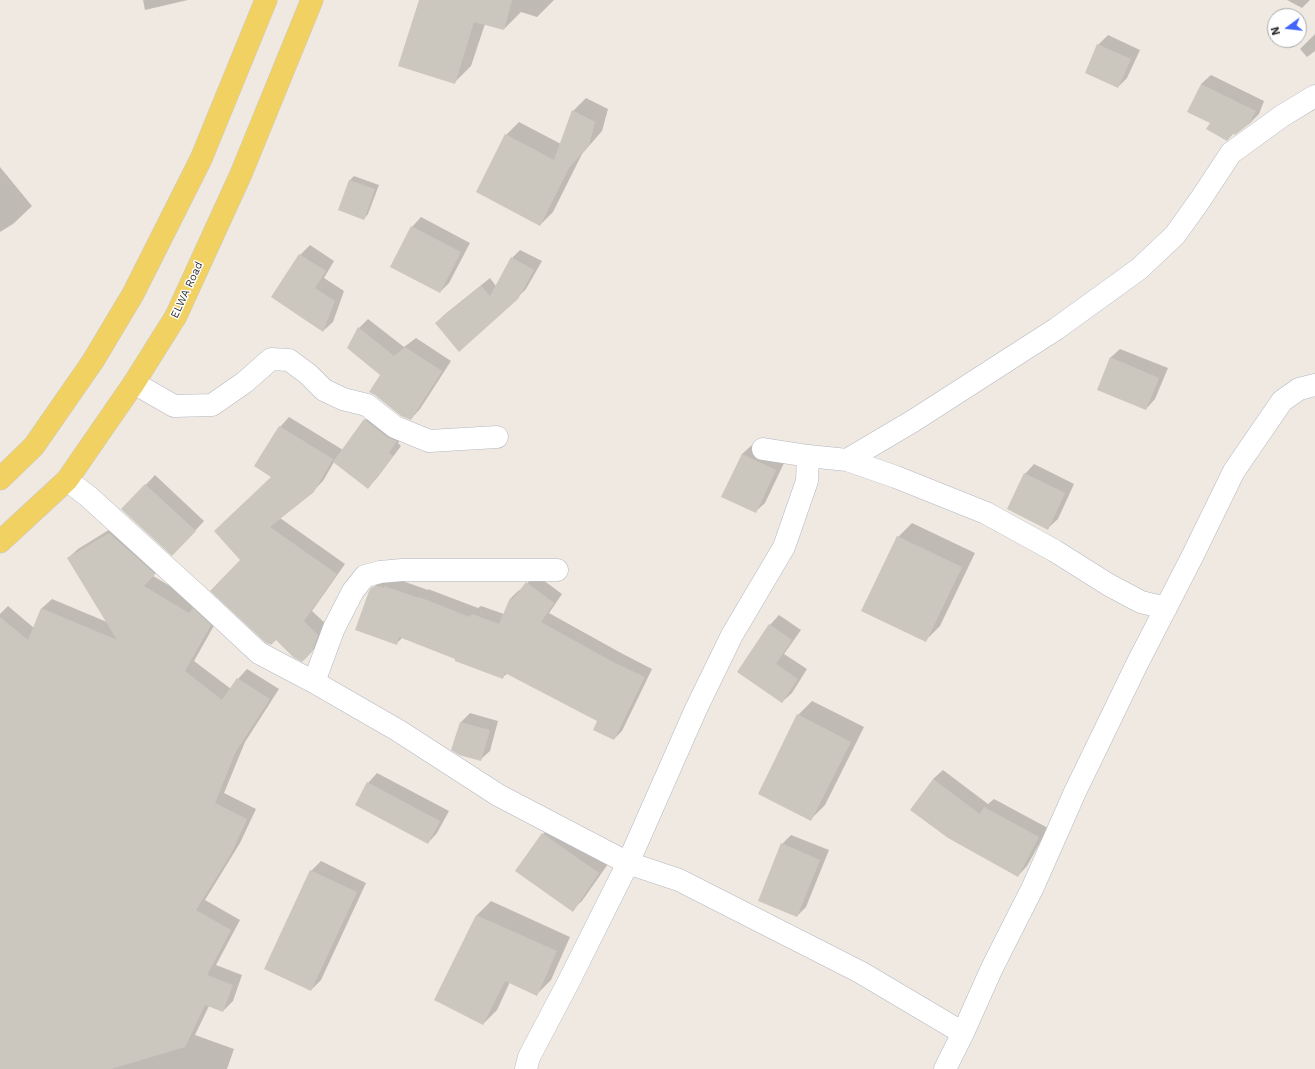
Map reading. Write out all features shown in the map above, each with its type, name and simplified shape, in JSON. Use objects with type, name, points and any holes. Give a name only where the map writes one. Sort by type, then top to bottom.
[{"type":"main road","points":[[0,479],[34,446],[93,361],[133,294],[201,159],[266,0]]},
{"type":"main road","name":"ELWA Road","points":[[0,542],[68,480],[134,383],[179,309],[241,174],[312,0]]},
{"type":"street","points":[[847,460],[913,421],[1056,329],[1139,269],[1175,235],[1231,153],[1282,116],[1315,96]]},
{"type":"street","points":[[134,383],[174,406],[212,405],[244,382],[271,358],[289,360],[308,374],[324,390],[343,399],[367,405],[396,427],[429,441],[497,437]]},
{"type":"street","points":[[945,1069],[992,968],[1034,887],[1075,792],[1137,664],[1234,471],[1282,400],[1299,389],[1315,385]]},
{"type":"street","points":[[763,449],[847,460],[896,477],[986,513],[1055,551],[1109,585],[1141,602],[1166,608]]},
{"type":"street","points":[[526,1069],[529,1057],[628,863],[699,702],[732,635],[784,547],[807,481],[808,456]]},
{"type":"street","points":[[68,480],[89,497],[259,653],[314,682],[398,731],[498,795],[628,863],[679,880],[745,913],[860,972],[963,1033]]},
{"type":"street","points":[[314,682],[334,628],[353,591],[365,576],[380,572],[402,570],[557,570]]},
{"type":"building","points":[[419,0],[512,0],[504,30],[474,22],[455,84],[398,66]]},
{"type":"building","points":[[1097,44],[1131,59],[1118,88],[1085,73]]},
{"type":"building","points":[[1201,84],[1256,111],[1249,124],[1235,135],[1233,134],[1227,141],[1206,129],[1210,123],[1187,112]]},
{"type":"building","points":[[572,110],[595,122],[589,145],[569,168],[540,226],[476,192],[505,134],[554,160]]},
{"type":"building","points":[[349,180],[375,189],[364,220],[338,210]]},
{"type":"building","points":[[411,226],[461,252],[440,293],[390,267]]},
{"type":"building","points":[[299,254],[326,271],[315,288],[335,301],[323,332],[271,297]]},
{"type":"building","points":[[511,257],[534,270],[518,299],[459,352],[435,323],[481,286],[490,296]]},
{"type":"building","points":[[358,327],[394,356],[405,347],[442,371],[411,420],[401,416],[369,392],[380,375],[347,348]]},
{"type":"building","points":[[1110,357],[1159,378],[1146,410],[1097,390]]},
{"type":"building","points":[[364,419],[387,437],[397,441],[389,453],[393,456],[368,489],[333,462]]},
{"type":"building","points":[[279,426],[333,459],[314,492],[270,527],[337,574],[304,621],[318,635],[312,652],[302,662],[293,657],[276,640],[271,645],[266,643],[210,591],[240,560],[214,531],[271,477],[254,466]]},
{"type":"building","points":[[742,454],[776,470],[756,513],[721,497]]},
{"type":"building","points":[[1024,473],[1065,493],[1048,530],[1007,509]]},
{"type":"building","points":[[145,484],[196,531],[172,556],[121,509]]},
{"type":"building","points":[[109,533],[155,574],[144,586],[189,613],[193,608],[211,625],[185,671],[222,700],[237,678],[270,699],[235,753],[215,803],[247,819],[231,854],[196,910],[231,930],[207,975],[233,985],[223,1012],[205,1005],[185,1047],[111,1069],[0,1069],[0,617],[28,640],[41,608],[117,640],[67,558]]},
{"type":"building","points":[[897,536],[962,567],[926,642],[861,611]]},
{"type":"building","points":[[526,582],[554,603],[541,622],[613,662],[645,677],[614,740],[593,730],[597,721],[505,673],[503,679],[455,661],[455,659],[399,637],[397,645],[355,630],[369,591],[372,587],[377,586],[384,588],[384,586],[419,597],[470,617],[472,614],[499,624],[510,598],[513,599]]},
{"type":"building","points":[[769,624],[792,640],[776,664],[798,679],[782,703],[737,672]]},
{"type":"building","points":[[797,714],[851,742],[811,821],[758,794]]},
{"type":"building","points":[[460,722],[490,730],[481,761],[459,755],[451,750]]},
{"type":"building","points":[[933,779],[980,814],[984,807],[1039,837],[1018,877],[948,838],[910,810]]},
{"type":"building","points":[[367,782],[440,821],[428,844],[355,805]]},
{"type":"building","points":[[542,833],[599,873],[573,912],[515,871]]},
{"type":"building","points":[[781,843],[820,860],[797,917],[758,901]]},
{"type":"building","points":[[310,870],[357,892],[311,991],[264,969]]},
{"type":"building","points":[[476,915],[557,951],[537,996],[505,981],[483,1025],[434,1000]]}]
